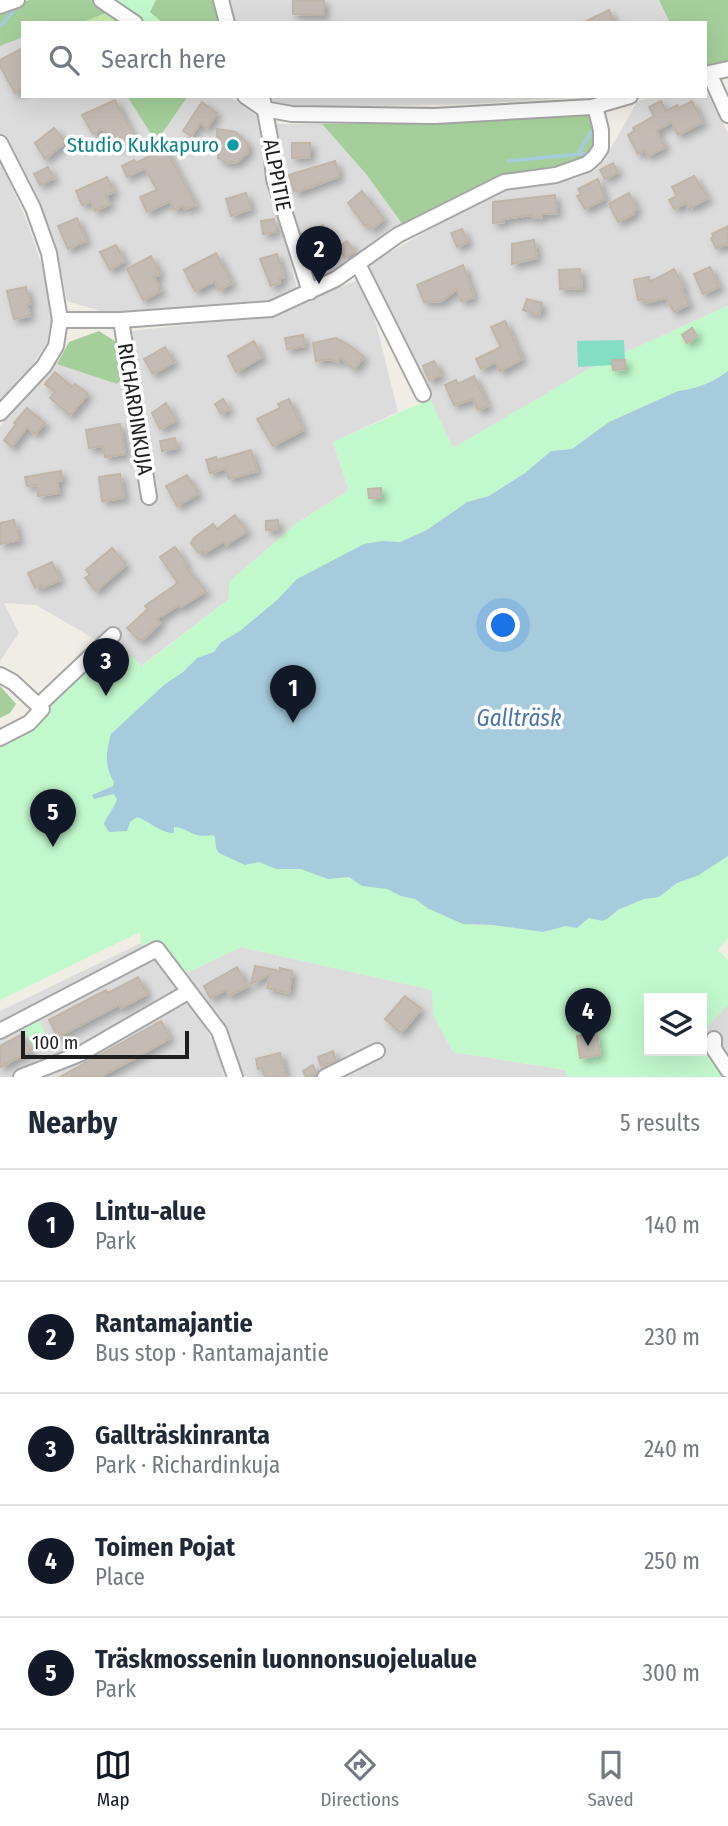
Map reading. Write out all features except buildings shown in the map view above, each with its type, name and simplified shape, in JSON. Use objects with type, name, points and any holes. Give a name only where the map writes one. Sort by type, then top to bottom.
[{"type":"street","points":[[0,6],[17,0]]},
{"type":"street","points":[[101,0],[132,21]]},
{"type":"street","points":[[221,0],[226,21]]},
{"type":"street","points":[[728,69],[707,73],[728,115]]},
{"type":"street","points":[[263,102],[292,114],[435,116],[595,106],[623,98]]},
{"type":"street","name":"ALPPITIE","points":[[263,102],[274,179],[310,292]]},
{"type":"street","points":[[60,320],[121,320],[266,310],[335,279],[398,235],[504,181],[556,175],[587,164],[601,148],[601,130],[595,106]]},
{"type":"street","points":[[0,143],[33,208],[49,253],[60,320],[56,344],[44,366],[0,413]]},
{"type":"street","points":[[358,264],[423,394]]},
{"type":"street","name":"RICHARDINKUJA","points":[[121,320],[149,497]]},
{"type":"street","points":[[0,738],[29,723],[41,707],[113,635]]},
{"type":"street","points":[[0,675],[13,682],[41,707]]},
{"type":"street","points":[[0,1031],[157,949],[219,1031],[234,1077]]},
{"type":"street","points":[[21,1077],[82,1053],[188,992]]},
{"type":"street","points":[[714,1040],[714,1049],[728,1070]]},
{"type":"street","points":[[325,1077],[377,1051]]},
{"type":"shaded area","points":[[216,0],[659,0],[669,21],[222,21]]},
{"type":"shaded area","points":[[21,37],[21,98],[128,98],[156,141],[187,98],[232,98],[256,116],[297,289],[266,303],[114,315],[67,301],[57,250],[30,187],[0,139],[0,46]]},
{"type":"shaded area","points":[[707,93],[728,133],[728,306],[659,337],[453,448],[366,266],[464,210],[507,189],[575,179],[593,171],[603,162],[637,102],[648,98],[707,98]]},
{"type":"shaded area","points":[[263,98],[566,98],[470,104],[289,107]]},
{"type":"shaded area","points":[[276,124],[322,124],[366,174],[403,225],[314,283],[278,175]]},
{"type":"shaded area","points":[[0,161],[27,221],[54,311],[50,337],[33,365],[0,401]]},
{"type":"shaded area","points":[[358,280],[370,299],[398,412],[333,442],[349,490],[297,523],[230,582],[229,599],[141,666],[36,605],[4,603],[19,633],[0,661],[0,426],[55,363],[117,384],[135,366],[131,331],[268,316]]},
{"type":"shaded area","points":[[141,943],[199,1018],[219,1051],[224,1077],[0,1077],[0,1011]]},
{"type":"shaded area","points":[[241,947],[433,990],[433,1014],[453,1052],[566,1070],[567,1077],[243,1077],[224,1024],[186,973]]},
{"type":"shaded area","points":[[728,1005],[728,1077],[725,1077],[715,1061],[707,1041],[707,1027]]},
{"type":"green space","points":[[29,0],[91,0],[108,12],[86,21],[21,21],[21,38],[0,46],[0,10]]},
{"type":"green space","points":[[118,0],[216,0],[222,21],[141,21]]},
{"type":"green space","points":[[118,0],[156,0],[150,12],[161,21],[140,21],[116,4]]},
{"type":"green space","points":[[659,0],[728,0],[728,63],[707,66],[707,21],[669,21]]},
{"type":"green space","points":[[108,12],[121,21],[86,21]]},
{"type":"green space","points":[[128,98],[187,98],[156,142]]},
{"type":"green space","points":[[583,110],[596,130],[592,154],[560,170],[496,177],[403,225],[366,174],[322,124],[417,124]]},
{"type":"green space","points":[[728,306],[728,371],[711,382],[678,391],[609,422],[572,449],[551,451],[525,473],[489,496],[467,502],[427,530],[400,542],[382,541],[472,925],[543,932],[566,926],[577,928],[589,918],[601,921],[644,899],[659,897],[677,883],[728,856],[728,938],[718,950],[728,960],[728,1005],[707,1027],[707,993],[644,993],[644,1056],[707,1056],[707,1041],[725,1077],[567,1077],[566,1070],[453,1052],[433,1014],[432,990],[241,947],[186,973],[162,946],[149,953],[141,943],[140,932],[0,1000],[0,740],[48,707],[101,657],[131,656],[142,666],[229,599],[229,582],[297,523],[349,490],[333,442],[430,399],[453,448],[588,369]]},
{"type":"green space","points":[[99,331],[118,343],[126,375],[117,384],[57,364],[69,342]]},
{"type":"green space","points":[[624,340],[625,360],[613,360],[613,365],[578,367],[577,341]]},
{"type":"green space","points":[[0,686],[16,704],[10,713],[0,718]]},
{"type":"green space","points":[[37,1018],[51,1044],[36,1053],[22,1026]]},
{"type":"water","name":"Gallträsk","points":[[728,371],[728,856],[699,875],[677,883],[659,897],[644,899],[618,910],[607,919],[602,921],[589,918],[577,928],[566,926],[543,932],[463,924],[429,909],[415,899],[387,889],[362,886],[349,877],[328,879],[301,869],[276,869],[259,862],[245,865],[219,853],[212,835],[199,836],[174,827],[174,833],[169,833],[137,817],[130,822],[127,831],[109,832],[104,824],[117,799],[114,794],[94,799],[92,795],[113,786],[107,759],[111,734],[164,685],[197,658],[214,652],[221,642],[240,631],[297,579],[364,544],[400,542],[427,530],[467,502],[489,496],[525,473],[551,451],[572,449],[609,422],[678,391],[704,384]]},
{"type":"waterway","points":[[0,26],[13,12]]},
{"type":"waterway","points":[[578,154],[591,132]]},
{"type":"waterway","points":[[508,161],[591,153]]},
{"type":"place","name":"Studio Kukkapuro","points":[[233,145]]},
{"type":"place","name":"Rantamajantie","points":[[319,284]]},
{"type":"place","name":"Gallträskinranta","points":[[106,696]]},
{"type":"place","name":"Lintu-alue","points":[[293,723]]},
{"type":"place","name":"Träskmossenin luonnonsuojelualue","points":[[53,847]]},
{"type":"place","name":"Toimen Pojat","points":[[588,1046]]}]
